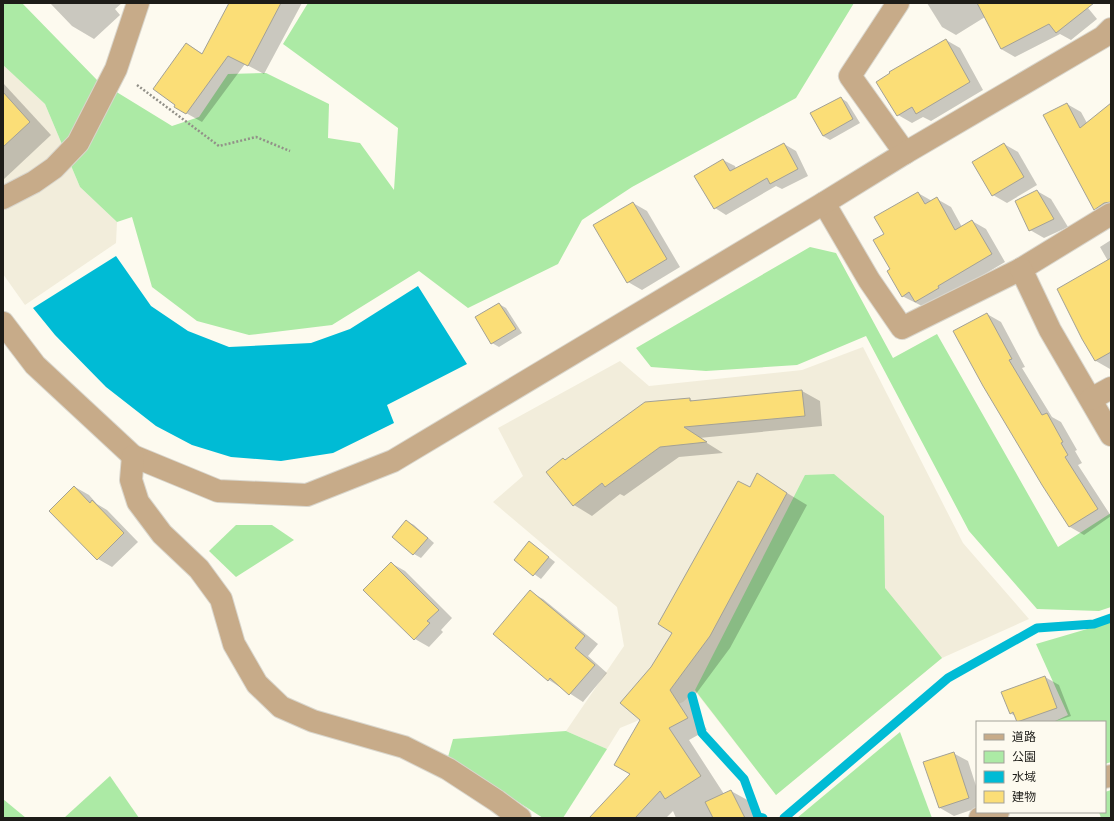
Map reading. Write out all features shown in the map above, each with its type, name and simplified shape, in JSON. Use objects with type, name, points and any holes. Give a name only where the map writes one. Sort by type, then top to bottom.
[{"type":"street","points":[[3,198],[34,182],[54,168],[78,143],[116,70],[138,3]]},
{"type":"street","points":[[898,3],[850,76],[905,153]]},
{"type":"street","points":[[3,322],[35,364],[133,456],[218,491],[307,495],[393,461],[905,153],[1103,37],[1111,29]]},
{"type":"street","points":[[824,203],[869,280],[902,328],[1021,269],[1111,214]]},
{"type":"street","points":[[1021,269],[1050,330],[1111,435]]},
{"type":"street","points":[[1091,399],[1111,388]]},
{"type":"street","points":[[133,456],[131,480],[138,502],[162,534],[199,569],[221,598],[234,644],[257,684],[281,707],[313,721],[404,747],[448,769],[520,818]]},
{"type":"street","points":[[980,818],[995,813]]},
{"type":"path","points":[[116,70],[219,146],[256,137],[290,151]]},
{"type":"shaded area","points":[[3,65],[45,104],[80,187],[117,222],[116,243],[25,305],[3,274]]},
{"type":"shaded area","points":[[863,347],[963,543],[1029,619],[942,658],[776,795],[695,691],[683,702],[620,728],[607,749],[566,731],[624,646],[617,607],[493,502],[523,476],[498,428],[620,361],[649,386],[802,370]]},
{"type":"green space","points":[[3,3],[22,3],[97,80],[172,126],[199,117],[228,74],[266,73],[329,104],[328,138],[360,143],[394,190],[398,128],[283,44],[308,3],[854,3],[796,98],[632,187],[582,220],[558,264],[468,308],[419,271],[332,325],[249,335],[197,321],[152,287],[132,217],[117,222],[80,187],[45,104],[3,65]]},
{"type":"green space","points":[[810,247],[836,253],[893,358],[937,334],[1058,547],[1111,513],[1111,607],[1099,611],[1037,609],[969,531],[866,336],[797,365],[706,371],[651,367],[636,348]]},
{"type":"green space","points":[[834,474],[884,516],[885,588],[942,658],[776,795],[695,690],[805,475]]},
{"type":"green space","points":[[236,525],[272,525],[294,540],[236,577],[209,551]]},
{"type":"green space","points":[[1111,622],[1111,762],[1106,764],[1106,721],[1055,721],[1068,715],[1036,644]]},
{"type":"green space","points":[[566,731],[607,749],[563,818],[543,818],[448,757],[453,739]]},
{"type":"green space","points":[[900,732],[932,818],[797,818]]},
{"type":"green space","points":[[110,776],[139,818],[64,818]]},
{"type":"green space","points":[[1111,790],[1111,818],[1101,818],[1099,813],[1106,813],[1106,792]]},
{"type":"green space","points":[[3,799],[26,818],[3,818]]},
{"type":"water","points":[[116,256],[151,306],[188,331],[229,347],[311,343],[350,329],[418,286],[467,364],[387,405],[394,423],[333,453],[281,461],[231,457],[192,445],[156,426],[106,387],[55,335],[33,308]]},
{"type":"building","points":[[229,3],[281,3],[248,66],[228,56],[186,114],[174,107],[175,105],[153,89],[186,43],[202,54]]},
{"type":"building","points":[[977,3],[1094,3],[1056,33],[1049,24],[1001,49]]},
{"type":"building","points":[[946,39],[970,82],[916,114],[912,107],[897,116],[876,82],[890,73],[889,72]]},
{"type":"building","points":[[3,92],[30,122],[3,147]]},
{"type":"building","points":[[841,97],[853,119],[823,136],[810,113]]},
{"type":"building","points":[[1067,103],[1080,128],[1111,103],[1111,202],[1104,203],[1094,210],[1043,115]]},
{"type":"building","points":[[784,143],[798,169],[770,184],[767,178],[714,209],[694,176],[723,159],[730,171]]},
{"type":"building","points":[[1004,143],[1024,177],[992,196],[972,162]]},
{"type":"building","points":[[1037,190],[1054,219],[1029,231],[1015,201]]},
{"type":"building","points":[[918,192],[925,204],[937,197],[955,230],[972,220],[992,254],[938,286],[939,288],[915,302],[909,292],[902,297],[887,271],[890,269],[873,240],[884,234],[874,217]]},
{"type":"building","points":[[633,202],[667,259],[627,283],[593,225]]},
{"type":"building","points":[[1111,258],[1111,352],[1095,361],[1082,339],[1057,289]]},
{"type":"building","points":[[499,303],[516,329],[491,344],[475,317]]},
{"type":"building","points":[[987,313],[1012,359],[1009,360],[1042,415],[1047,413],[1063,442],[1061,443],[1068,455],[1065,457],[1098,509],[1069,527],[983,386],[953,331]]},
{"type":"building","points":[[802,390],[805,416],[684,427],[707,442],[660,447],[605,487],[602,483],[573,506],[546,472],[563,458],[565,460],[645,402],[690,398],[690,401]]},
{"type":"building","points":[[757,473],[787,493],[710,636],[670,690],[688,718],[669,728],[701,776],[665,799],[660,791],[635,818],[589,818],[630,774],[614,765],[640,720],[620,703],[651,667],[672,633],[658,624],[738,481],[750,487]]},
{"type":"building","points":[[74,486],[90,503],[92,500],[124,533],[97,560],[49,511]]},
{"type":"building","points":[[406,520],[428,538],[413,555],[392,537]]},
{"type":"building","points":[[529,541],[549,557],[533,576],[514,560]]},
{"type":"building","points":[[391,562],[439,610],[427,621],[430,623],[414,640],[363,590]]},
{"type":"building","points":[[530,590],[585,636],[575,648],[595,665],[569,695],[550,678],[548,681],[493,634]]},
{"type":"building","points":[[1045,676],[1057,708],[1017,721],[1013,712],[1010,714],[1001,692]]},
{"type":"building","points":[[954,752],[969,798],[939,808],[923,762]]},
{"type":"building","points":[[731,790],[745,818],[713,818],[705,802]]},
{"type":"waterway","points":[[784,818],[948,678],[1037,628],[1094,624],[1111,618]]},
{"type":"waterway","points":[[692,696],[702,733],[744,779],[758,817],[763,818]]}]
